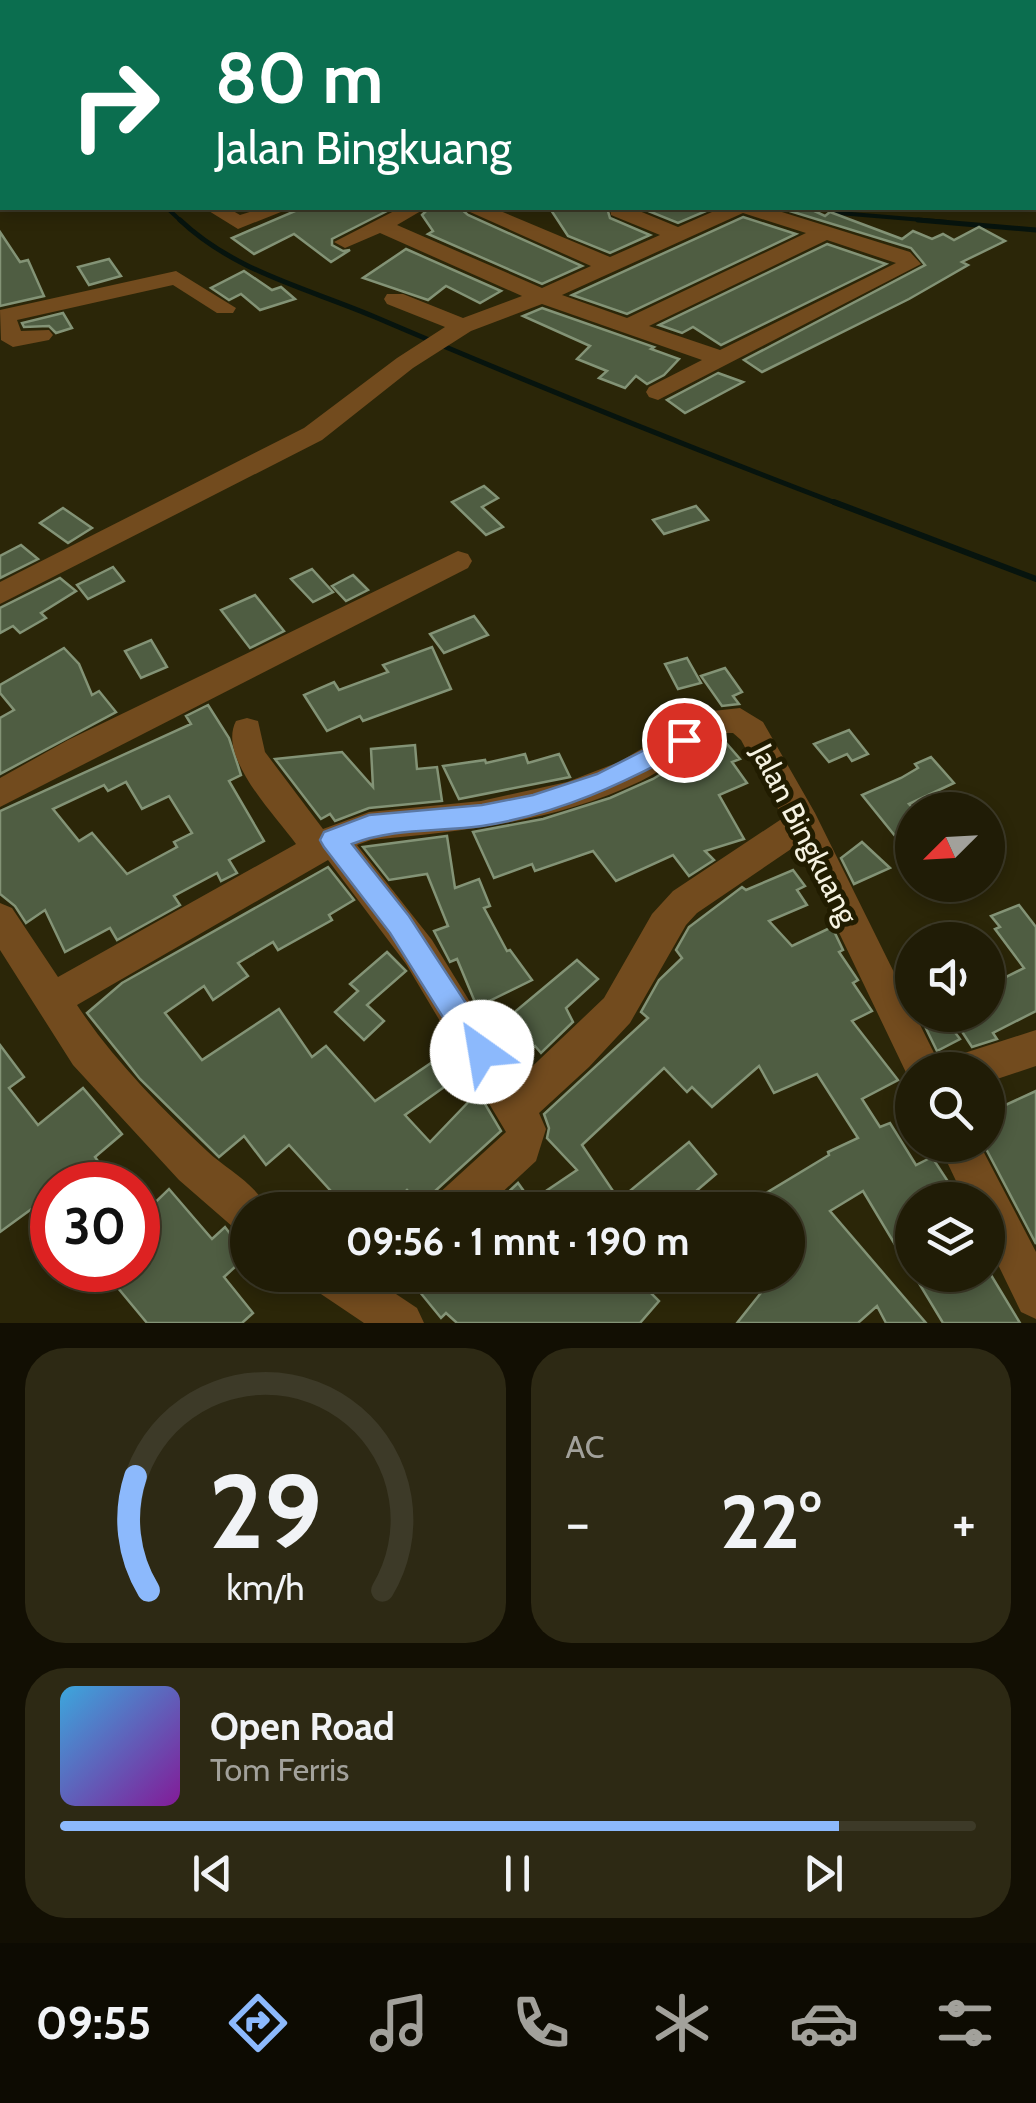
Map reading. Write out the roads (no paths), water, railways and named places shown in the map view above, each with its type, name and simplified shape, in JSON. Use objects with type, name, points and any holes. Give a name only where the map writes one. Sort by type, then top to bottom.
[{"type":"street","points":[[217,210],[236,223],[275,210]]},
{"type":"street","points":[[345,242],[412,210]]},
{"type":"street","points":[[482,210],[611,266]]},
{"type":"street","points":[[619,210],[680,235]]},
{"type":"street","points":[[0,594],[312,434],[457,329],[542,296],[733,210]]},
{"type":"street","points":[[658,392],[910,264],[902,257],[755,210]]},
{"type":"street","points":[[378,225],[542,296],[722,359]]},
{"type":"street","points":[[625,328],[822,234]]},
{"type":"street","points":[[41,335],[13,340],[2,317],[176,278],[225,308]]},
{"type":"street","points":[[395,299],[457,329]]},
{"type":"street","points":[[0,794],[79,750],[458,562]]},
{"type":"street","name":"Jalan Bingkuang","points":[[325,844],[369,826],[482,815],[570,795],[630,771],[726,718],[740,720],[752,731],[803,823],[913,1052]]},
{"type":"street","points":[[247,730],[249,756],[419,952],[516,1107],[526,1129],[522,1147],[472,1192]]},
{"type":"street","points":[[516,1107],[585,1044],[628,996],[653,940],[669,918],[686,902],[803,823]]},
{"type":"street","points":[[54,999],[325,844]]},
{"type":"street","points":[[0,919],[74,1035],[127,1099],[193,1166],[230,1197]]},
{"type":"street","points":[[1005,1058],[1036,1048]]},
{"type":"street","points":[[1005,1234],[1035,1291]]},
{"type":"street","points":[[367,1292],[402,1323]]},
{"type":"waterway","points":[[169,210],[182,222]]},
{"type":"waterway","points":[[834,210],[947,222]]},
{"type":"waterway","points":[[180,220],[224,253],[273,277],[841,505]]},
{"type":"waterway","points":[[918,220],[1036,230]]},
{"type":"waterway","points":[[834,502],[1036,579]]}]
